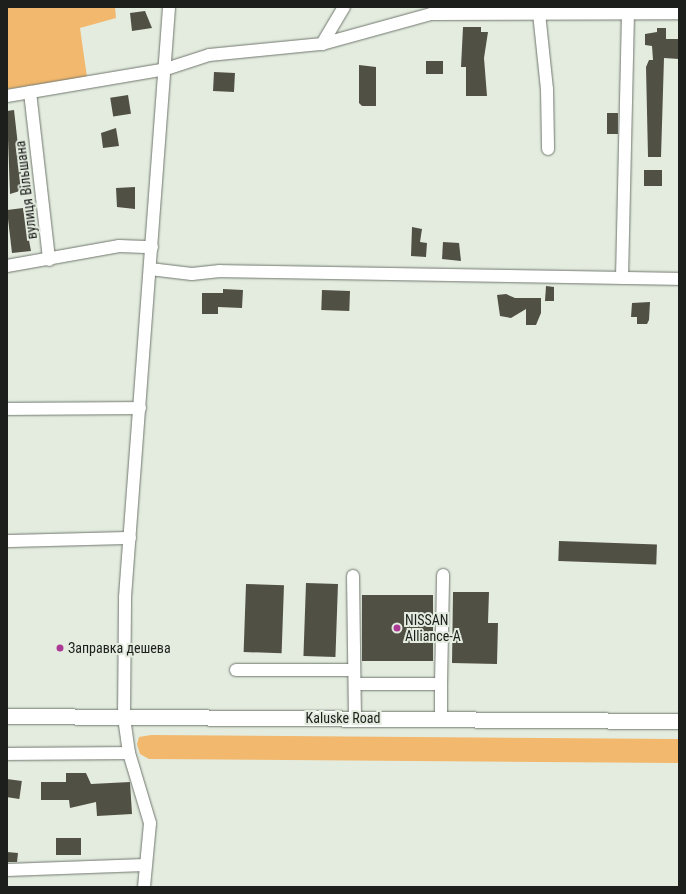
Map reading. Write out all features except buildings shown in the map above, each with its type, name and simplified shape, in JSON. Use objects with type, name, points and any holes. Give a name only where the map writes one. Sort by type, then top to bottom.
[{"type":"main road","name":"Kaluske Road","points":[[7,716],[679,720]]},
{"type":"street","points":[[144,887],[150,823],[129,754],[124,717],[130,538],[166,69],[169,7]]},
{"type":"street","points":[[322,44],[344,7]]},
{"type":"street","points":[[7,96],[166,69],[209,55],[322,44],[432,10],[539,13],[679,13]]},
{"type":"street","points":[[622,278],[628,12]]},
{"type":"street","points":[[539,13],[547,89],[548,149]]},
{"type":"street","name":"вулиця Вільшана","points":[[30,92],[49,260]]},
{"type":"street","points":[[7,266],[49,260],[119,246],[152,247]]},
{"type":"street","points":[[150,269],[192,274],[236,271],[679,279]]},
{"type":"street","points":[[7,409],[140,408]]},
{"type":"street","points":[[7,541],[130,538]]},
{"type":"street","points":[[441,718],[443,575]]},
{"type":"street","points":[[353,576],[355,717]]},
{"type":"street","points":[[236,670],[354,670]]},
{"type":"street","points":[[355,684],[441,684]]},
{"type":"street","points":[[7,754],[129,754]]},
{"type":"street","points":[[7,870],[145,865]]},
{"type":"shaded area","points":[[7,7],[115,7],[116,18],[80,28],[87,77],[7,89]]},
{"type":"shaded area","points":[[151,735],[679,739],[679,763],[149,759],[140,754],[137,744],[139,737]]},
{"type":"place","name":"NISSAN Alliance-A","points":[[397,628]]},
{"type":"place","name":"Заправка дешева","points":[[60,648]]}]
